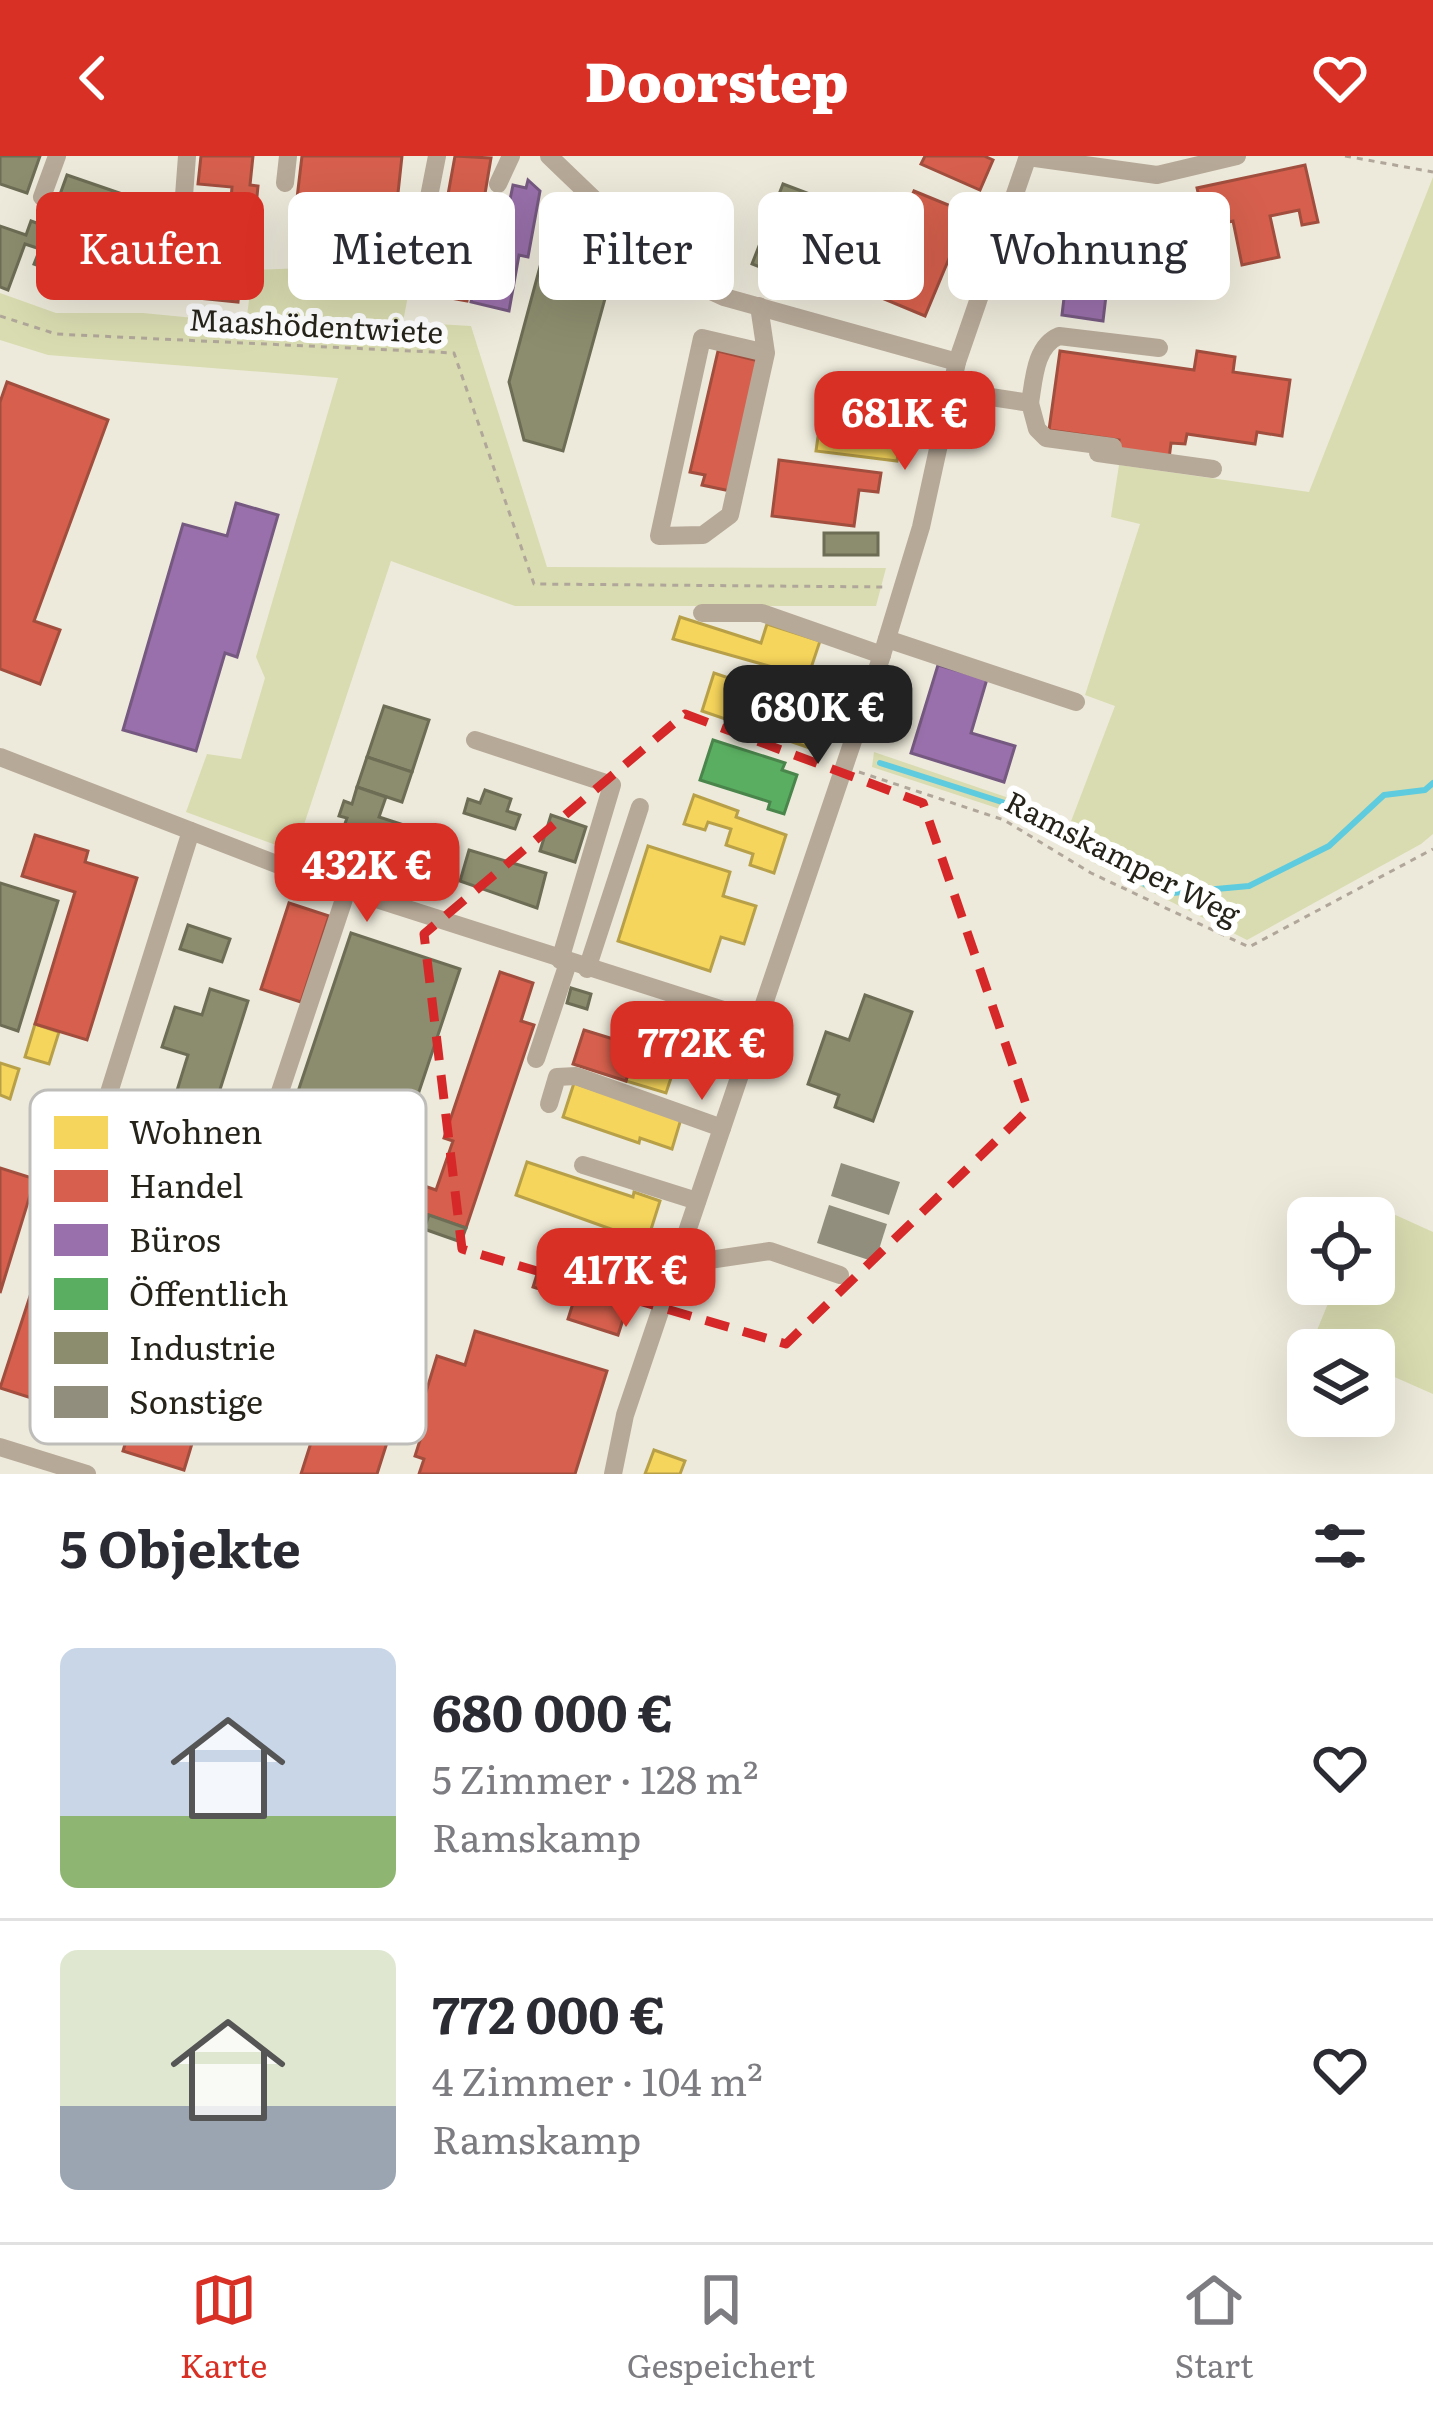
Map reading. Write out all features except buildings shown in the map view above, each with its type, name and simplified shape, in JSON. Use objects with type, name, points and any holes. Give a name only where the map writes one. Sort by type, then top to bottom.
[{"type":"street","points":[[45,192],[57,156]]},
{"type":"street","points":[[185,192],[188,156]]},
{"type":"street","points":[[285,183],[288,156]]},
{"type":"street","points":[[430,192],[437,156]]},
{"type":"street","points":[[498,184],[511,156]]},
{"type":"street","points":[[549,156],[682,278],[724,297],[957,362]]},
{"type":"street","points":[[614,1474],[625,1415],[885,647],[957,362],[1028,157],[1157,175],[1237,156]]},
{"type":"street","points":[[759,306],[766,353],[730,515],[703,535],[659,536],[702,338],[766,353]]},
{"type":"street","points":[[1159,348],[1059,336],[1051,339],[1043,346],[1036,367],[1030,403],[1040,434],[1072,450],[1213,469]]},
{"type":"street","points":[[951,391],[1030,403]]},
{"type":"street","points":[[1054,439],[1113,447]]},
{"type":"street","points":[[702,614],[762,614],[1076,702]]},
{"type":"street","points":[[755,674],[863,714]]},
{"type":"street","points":[[475,740],[612,785],[572,964]]},
{"type":"street","points":[[0,757],[347,890],[758,1021]]},
{"type":"street","points":[[536,1060],[640,807]]},
{"type":"street","points":[[110,1090],[191,831]]},
{"type":"street","points":[[281,1090],[347,890]]},
{"type":"street","points":[[549,1104],[557,1077],[576,1076],[722,1128]]},
{"type":"street","points":[[583,1166],[697,1202]]},
{"type":"street","points":[[676,1265],[770,1250],[840,1275]]},
{"type":"street","points":[[0,1447],[87,1474]]},
{"type":"path","points":[[1345,156],[1433,172]]},
{"type":"path","name":"Maashödentwiete","points":[[0,316],[56,334],[454,353],[534,584],[903,588]]},
{"type":"path","name":"Ramskamper Weg","points":[[846,767],[1004,820],[1090,873],[1249,947],[1433,849]]},
{"type":"highlighted area","points":[[685,714],[923,803],[1028,1110],[786,1344],[462,1249],[424,934]]},
{"type":"green space","points":[[1433,177],[1433,834],[1247,940],[1096,864],[1003,810],[872,767],[874,752],[1070,824],[1115,706],[1085,695],[1140,524],[1111,517],[1119,465],[1309,492]]},
{"type":"green space","points":[[288,269],[288,300],[407,300],[403,322],[471,326],[547,567],[886,568],[876,606],[515,606],[391,561],[295,852],[186,812],[207,754],[241,759],[265,678],[256,657],[338,378],[48,355],[0,340],[0,293],[56,313],[143,313],[246,323],[249,300],[264,300],[264,270]]},
{"type":"green space","points":[[1395,1215],[1433,1232],[1433,1394],[1395,1377],[1395,1329],[1318,1329],[1327,1305],[1395,1305]]},
{"type":"waterway","points":[[880,763],[1008,804],[1155,890],[1172,893],[1249,886],[1329,846],[1384,795],[1425,790],[1433,783]]}]
